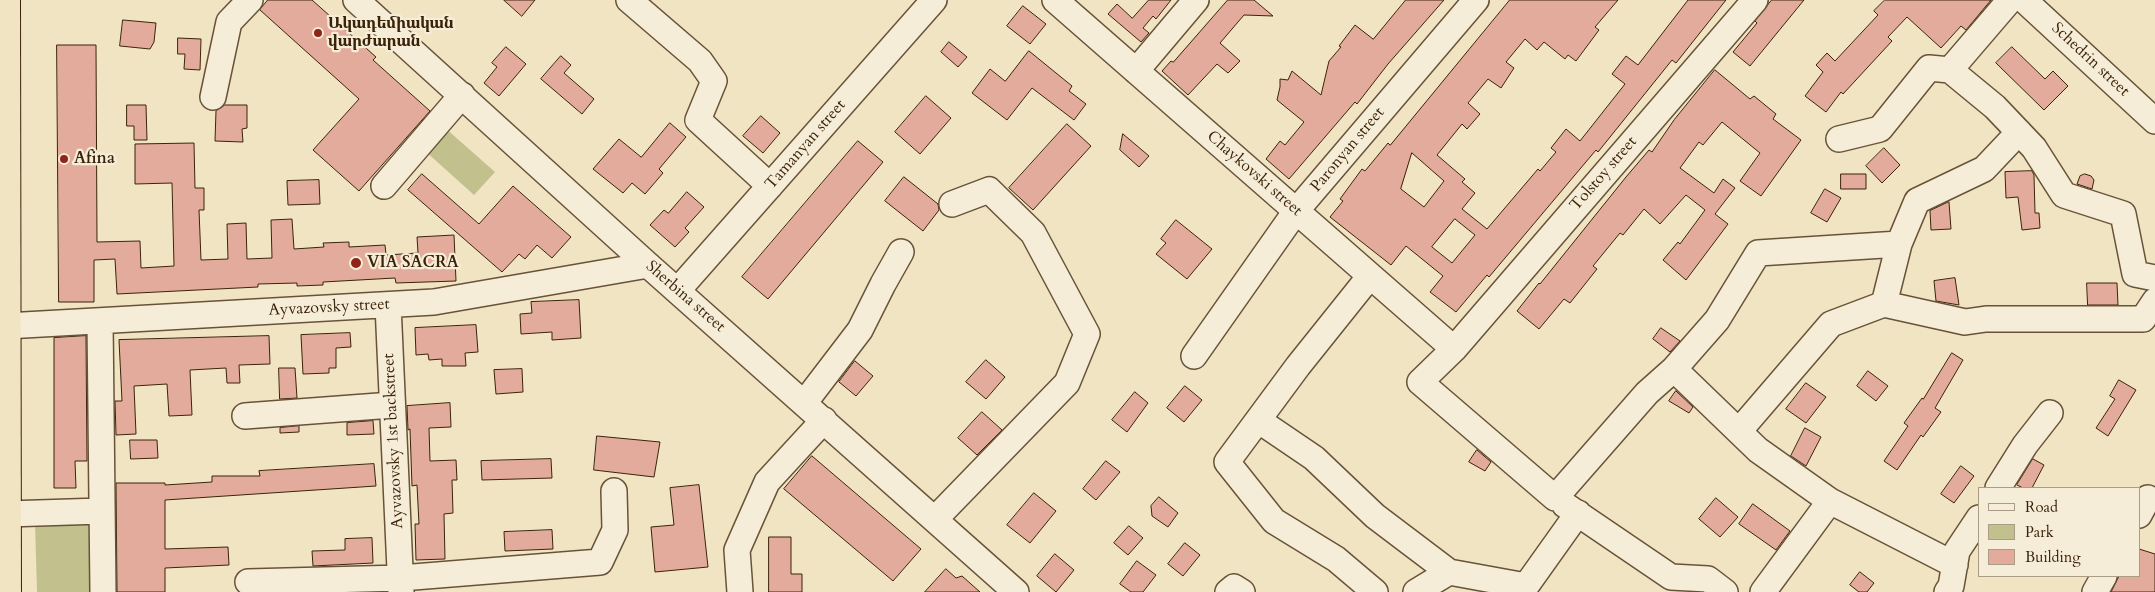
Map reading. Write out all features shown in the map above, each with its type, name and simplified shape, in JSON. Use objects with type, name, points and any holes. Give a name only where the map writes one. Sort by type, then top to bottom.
[{"type":"highway","points":[[6,0],[6,326],[3,464],[7,514],[7,592]]},
{"type":"street","points":[[212,97],[229,22],[250,0]]},
{"type":"street","name":"Sherbina street","points":[[356,0],[648,265],[1016,592]]},
{"type":"street","points":[[630,0],[700,61],[714,81],[698,120],[770,186]]},
{"type":"street","name":"Tamanyan street","points":[[678,290],[934,0]]},
{"type":"street","name":"Chaykovski street","points":[[1055,0],[1454,349]]},
{"type":"street","points":[[1136,71],[1196,0]]},
{"type":"street","name":"Paronyan street","points":[[1194,356],[1296,211],[1476,0]]},
{"type":"street","name":"Tolstoy street","points":[[1555,498],[1420,382],[1454,349],[1755,0]]},
{"type":"street","points":[[1950,70],[2010,0]]},
{"type":"street","name":"Schedrin street","points":[[2024,0],[2155,121]]},
{"type":"street","points":[[1839,139],[1880,129],[1929,68],[1950,70],[1995,107],[2034,148],[2064,195],[2123,214],[2135,274],[2155,278]]},
{"type":"street","points":[[384,186],[462,95]]},
{"type":"street","points":[[1884,304],[1900,244],[1917,201],[1984,169],[2018,132]]},
{"type":"street","points":[[934,519],[1067,383],[1087,334],[1033,233],[989,190],[952,204]]},
{"type":"street","points":[[1725,592],[1708,579],[1671,577],[1555,498],[1647,392],[1674,370],[1717,320],[1758,253],[1900,244]]},
{"type":"street","points":[[804,402],[860,330],[901,252]]},
{"type":"street","name":"Ayvazovsky street","points":[[6,326],[434,302],[648,265]]},
{"type":"street","points":[[1370,276],[1298,366],[1227,462],[1274,521],[1336,559],[1375,592]]},
{"type":"street","points":[[1739,431],[1831,324],[1884,304],[1965,322],[1986,319],[2143,319],[2155,300]]},
{"type":"street","name":"Ayvazovsky 1st backstreet","points":[[388,305],[401,585]]},
{"type":"street","points":[[100,321],[103,592]]},
{"type":"street","points":[[1674,370],[1758,450],[1830,501],[1955,565]]},
{"type":"street","points":[[245,416],[392,405]]},
{"type":"street","points":[[1999,487],[2050,413]]},
{"type":"street","points":[[740,592],[738,550],[766,482],[824,420]]},
{"type":"street","points":[[1258,420],[1314,458],[1375,516],[1449,572],[1526,586],[1578,513]]},
{"type":"street","points":[[248,582],[401,585],[600,562],[615,530],[614,491]]},
{"type":"street","points":[[1763,592],[1830,501]]},
{"type":"street","points":[[7,514],[101,511]]},
{"type":"street","points":[[1947,592],[1951,586],[1957,551],[1978,520]]},
{"type":"street","points":[[1416,592],[1449,572]]},
{"type":"street","points":[[2095,592],[2103,577]]},
{"type":"street","points":[[1228,592],[1234,587],[1242,592]]},
{"type":"green space","points":[[444,127],[495,172],[474,195],[424,150]]},
{"type":"green space","points":[[91,522],[92,592],[37,592],[35,523]]},
{"type":"building","points":[[268,0],[312,0],[376,57],[373,60],[430,111],[359,191],[313,150],[359,99],[260,10]]},
{"type":"building","points":[[504,0],[535,0],[522,16]]},
{"type":"building","points":[[1149,0],[1171,0],[1156,19],[1153,16],[1143,28],[1149,33],[1141,42],[1108,14],[1117,4],[1132,18]]},
{"type":"building","points":[[1228,0],[1254,0],[1273,16],[1244,15],[1220,43],[1240,61],[1228,73],[1217,64],[1188,95],[1162,71],[1171,61],[1173,62]]},
{"type":"building","points":[[1406,0],[1444,0],[1388,64],[1357,104],[1355,102],[1289,179],[1266,159],[1280,141],[1285,145],[1304,122],[1277,100],[1280,79],[1288,80],[1292,71],[1321,95],[1329,61],[1341,47],[1339,46],[1355,25],[1373,39]]},
{"type":"building","points":[[1510,0],[1618,0],[1595,27],[1599,30],[1576,61],[1568,55],[1565,59],[1544,42],[1537,50],[1525,39],[1506,62],[1514,68],[1501,88],[1488,79],[1468,103],[1480,114],[1467,129],[1462,124],[1437,155],[1465,179],[1462,182],[1475,193],[1462,209],[1487,229],[1538,169],[1540,171],[1556,152],[1551,148],[1566,129],[1580,141],[1625,84],[1612,74],[1626,56],[1638,65],[1688,0],[1726,0],[1676,63],[1672,60],[1598,152],[1596,150],[1489,277],[1487,275],[1456,312],[1430,292],[1443,276],[1406,246],[1391,265],[1330,217],[1343,201],[1340,199],[1362,169],[1365,171],[1388,143],[1390,145]],"holes":[[[1412,153],[1444,181],[1424,207],[1401,189]],[[1455,219],[1475,235],[1452,263],[1432,247]]]},
{"type":"building","points":[[1772,0],[1804,0],[1750,66],[1733,52],[1757,23],[1755,21]]},
{"type":"building","points":[[1885,0],[1991,0],[1966,30],[1961,26],[1941,48],[1907,17],[1888,37],[1892,41],[1843,94],[1841,92],[1826,112],[1805,96],[1823,72],[1816,65],[1827,53],[1835,61],[1878,15],[1874,11]]},
{"type":"building","points":[[1023,6],[1046,24],[1030,44],[1007,26]]},
{"type":"building","points":[[123,20],[156,23],[154,42],[150,49],[120,46]]},
{"type":"building","points":[[178,38],[201,39],[200,70],[184,69],[185,54],[178,54]]},
{"type":"building","points":[[949,42],[967,57],[958,67],[941,52]]},
{"type":"building","points":[[57,45],[96,45],[97,242],[140,241],[141,268],[174,266],[172,183],[135,184],[135,144],[194,143],[195,188],[204,188],[204,210],[199,210],[201,260],[228,259],[227,224],[246,223],[247,259],[272,258],[271,220],[292,219],[294,249],[324,247],[323,243],[349,242],[349,247],[385,245],[386,255],[418,253],[417,237],[454,235],[456,281],[396,283],[395,278],[323,282],[323,285],[297,286],[297,283],[258,284],[258,287],[117,294],[115,259],[94,260],[94,302],[59,302]]},
{"type":"building","points":[[506,47],[526,64],[499,96],[484,83],[497,67],[492,63]]},
{"type":"building","points":[[2012,47],[2045,79],[2053,71],[2068,86],[2044,110],[1996,63]]},
{"type":"building","points":[[1029,51],[1072,86],[1069,91],[1086,104],[1074,120],[1032,88],[1007,120],[972,93],[990,69],[1005,81]]},
{"type":"building","points":[[561,56],[571,65],[564,73],[594,99],[582,114],[541,79]]},
{"type":"building","points":[[1715,70],[1750,99],[1754,96],[1776,114],[1773,119],[1801,140],[1761,196],[1740,181],[1760,153],[1722,122],[1703,145],[1699,142],[1680,168],[1714,193],[1723,179],[1735,188],[1715,214],[1728,224],[1686,280],[1663,260],[1678,242],[1680,244],[1705,210],[1686,195],[1660,224],[1644,209],[1623,235],[1620,233],[1593,266],[1597,269],[1570,303],[1564,299],[1539,329],[1517,311],[1626,177],[1649,150],[1652,152],[1674,120]]},
{"type":"building","points":[[926,96],[951,118],[920,154],[895,132]]},
{"type":"building","points":[[127,105],[146,105],[147,140],[134,140],[134,126],[127,126]]},
{"type":"building","points":[[225,105],[247,105],[247,128],[242,129],[243,142],[215,141],[216,111]]},
{"type":"building","points":[[761,116],[780,133],[763,153],[743,136]]},
{"type":"building","points":[[670,123],[686,137],[659,169],[663,173],[645,194],[632,183],[623,193],[593,169],[619,139],[641,157]]},
{"type":"building","points":[[1067,124],[1091,146],[1033,210],[1009,188]]},
{"type":"building","points":[[1123,134],[1149,156],[1139,167],[1120,150]]},
{"type":"building","points":[[858,141],[883,162],[768,299],[742,277]]},
{"type":"building","points":[[1884,148],[1900,165],[1882,183],[1866,166]]},
{"type":"building","points":[[2032,171],[2034,175],[2035,213],[2039,213],[2040,228],[2022,230],[2018,197],[2006,198],[2005,172]]},
{"type":"building","points":[[422,174],[479,224],[513,186],[571,237],[552,258],[537,245],[525,259],[519,254],[502,272],[408,190]]},
{"type":"building","points":[[1841,174],[1866,174],[1866,189],[1841,189]]},
{"type":"building","points":[[2085,174],[2091,176],[2094,180],[2092,189],[2077,184],[2080,176]]},
{"type":"building","points":[[904,177],[938,204],[939,210],[923,231],[885,201]]},
{"type":"building","points":[[319,180],[320,204],[288,205],[287,181]]},
{"type":"building","points":[[1825,189],[1841,198],[1827,222],[1811,213]]},
{"type":"building","points":[[687,192],[704,207],[685,228],[689,232],[675,247],[650,225],[664,210],[668,213]]},
{"type":"building","points":[[1949,202],[1951,229],[1931,230],[1930,211]]},
{"type":"building","points":[[1176,220],[1212,249],[1187,279],[1156,254],[1166,243],[1161,239]]},
{"type":"building","points":[[1955,278],[1959,305],[1936,301],[1934,281]]},
{"type":"building","points":[[2087,283],[2117,283],[2118,305],[2088,305]]},
{"type":"building","points":[[579,300],[581,338],[552,340],[552,332],[521,334],[520,314],[532,313],[531,302]]},
{"type":"building","points":[[476,325],[478,352],[465,353],[466,366],[442,366],[442,359],[429,360],[428,354],[416,355],[415,328]]},
{"type":"building","points":[[1661,328],[1680,341],[1670,352],[1653,339]]},
{"type":"building","points":[[350,333],[351,347],[336,348],[336,368],[329,368],[329,373],[303,374],[301,335]]},
{"type":"building","points":[[86,336],[87,461],[75,461],[76,488],[54,488],[54,338]]},
{"type":"building","points":[[269,336],[270,364],[239,365],[240,383],[227,383],[226,368],[190,370],[192,415],[169,416],[167,384],[134,386],[136,434],[116,435],[115,401],[122,401],[119,340]]},
{"type":"building","points":[[1952,353],[1963,360],[1935,408],[1941,412],[1923,437],[1921,435],[1897,470],[1884,461],[1908,426],[1904,423],[1923,399]]},
{"type":"building","points":[[986,360],[1005,377],[986,399],[966,382]]},
{"type":"building","points":[[855,361],[873,376],[856,396],[839,382]]},
{"type":"building","points":[[279,368],[295,368],[297,398],[280,399]]},
{"type":"building","points":[[522,369],[523,392],[496,394],[494,370]]},
{"type":"building","points":[[1868,371],[1888,386],[1876,401],[1857,386]]},
{"type":"building","points":[[2119,380],[2136,390],[2108,436],[2096,428],[2115,399],[2110,396]]},
{"type":"building","points":[[1806,383],[1826,397],[1806,423],[1786,409]]},
{"type":"building","points":[[1185,386],[1202,400],[1184,422],[1167,408]]},
{"type":"building","points":[[1676,391],[1693,407],[1689,413],[1669,401]]},
{"type":"building","points":[[1135,392],[1148,403],[1127,432],[1112,420]]},
{"type":"building","points":[[450,403],[451,427],[429,428],[430,461],[456,460],[457,480],[452,480],[453,513],[444,514],[445,559],[416,560],[415,524],[419,524],[417,485],[412,486],[410,429],[408,430],[407,406]]},
{"type":"building","points":[[982,412],[1002,430],[977,455],[958,438]]},
{"type":"building","points":[[373,421],[374,434],[347,435],[347,423]]},
{"type":"building","points":[[299,426],[299,432],[280,433],[280,428]]},
{"type":"building","points":[[1805,428],[1821,437],[1806,466],[1791,456]]},
{"type":"building","points":[[597,436],[660,442],[654,477],[594,470]]},
{"type":"building","points":[[130,440],[157,440],[158,458],[131,459]]},
{"type":"building","points":[[1477,450],[1491,462],[1485,471],[1469,462]]},
{"type":"building","points":[[812,456],[921,549],[893,581],[784,489]]},
{"type":"building","points":[[551,459],[552,478],[482,480],[481,461]]},
{"type":"building","points":[[2033,459],[2044,465],[2033,487],[2017,485]]},
{"type":"building","points":[[1106,461],[1120,472],[1096,500],[1083,489]]},
{"type":"building","points":[[374,464],[376,486],[165,500],[165,549],[228,547],[229,565],[165,568],[165,592],[117,592],[116,483],[165,483],[165,485],[212,482],[212,476],[260,476],[259,471]]},
{"type":"building","points":[[1961,466],[1974,476],[1954,503],[1941,494]]},
{"type":"building","points":[[699,485],[708,567],[655,572],[651,527],[674,525],[670,488]]},
{"type":"building","points":[[1034,493],[1056,511],[1030,543],[1007,525]]},
{"type":"building","points":[[1159,497],[1178,513],[1168,527],[1152,516],[1151,506]]},
{"type":"building","points":[[1716,498],[1738,517],[1720,537],[1699,519]]},
{"type":"building","points":[[1753,504],[1790,531],[1776,550],[1739,524]]},
{"type":"building","points":[[1129,526],[1143,538],[1128,555],[1114,543]]},
{"type":"building","points":[[552,530],[553,549],[505,551],[504,532]]},
{"type":"building","points":[[769,537],[791,537],[791,574],[802,574],[802,592],[769,592]]},
{"type":"building","points":[[372,538],[373,563],[313,566],[312,551],[345,550],[345,539]]},
{"type":"building","points":[[1185,543],[1200,555],[1183,576],[1168,564]]},
{"type":"building","points":[[2140,549],[2155,554],[2155,592],[2111,592],[2118,577],[2140,577]]},
{"type":"building","points":[[1055,554],[1074,570],[1056,592],[1037,576]]},
{"type":"building","points":[[1137,561],[1156,575],[1143,592],[1131,592],[1120,584]]},
{"type":"building","points":[[946,569],[956,578],[962,576],[980,592],[925,592]]},
{"type":"building","points":[[1860,572],[1874,583],[1867,592],[1859,592],[1850,585]]},
{"type":"place","name":"Ակադեմիական վարժարան","points":[[318,33]]},
{"type":"place","name":"Afina","points":[[64,159]]},
{"type":"place","name":"VIA SACRA","points":[[356,263]]}]
